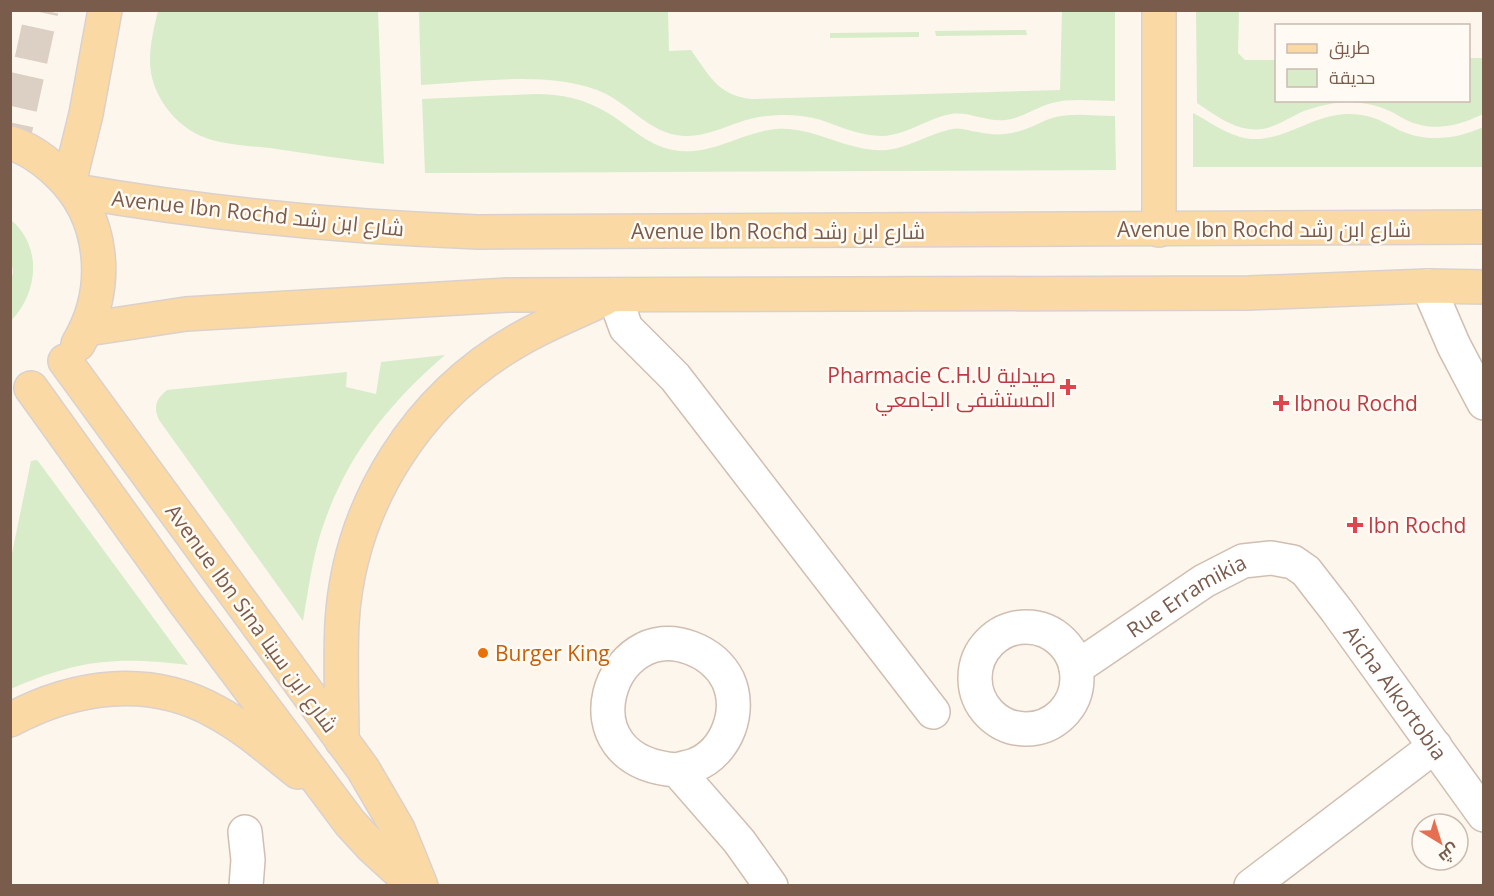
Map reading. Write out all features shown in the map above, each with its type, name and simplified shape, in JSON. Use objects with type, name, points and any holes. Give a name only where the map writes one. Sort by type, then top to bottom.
[{"type":"main road","points":[[73,187],[105,10]]},
{"type":"main road","points":[[1159,10],[1159,230]]},
{"type":"main road","points":[[10,143],[45,161],[73,187],[89,218],[97,245],[100,273],[96,302],[87,329],[65,361],[49,376],[21,393]]},
{"type":"main road","name":"Avenue Ibn Rochd شارع ابن رشد","points":[[73,187],[169,207],[324,224],[478,232],[1484,228]]},
{"type":"main road","points":[[87,329],[186,314],[508,295],[1249,293],[1428,286],[1484,287]]},
{"type":"main road","points":[[342,741],[342,623],[347,583],[368,507],[386,471],[408,438],[433,407],[463,379],[522,338],[614,295]]},
{"type":"main road","name":"Avenue Ibn Sina شارع ابن سينا","points":[[65,361],[375,789],[398,829],[422,885]]},
{"type":"main road","name":"Avenue Ibn Sina شارع ابن سينا","points":[[21,393],[183,600],[350,823],[373,848],[415,885]]},
{"type":"main road","points":[[10,720],[34,706],[94,690],[126,688],[156,691],[187,699],[215,711],[242,728],[329,796]]},
{"type":"street","points":[[1428,286],[1454,346],[1484,403]]},
{"type":"street","points":[[614,295],[626,328],[675,377],[933,712]]},
{"type":"street","name":"Rue Erramikia","points":[[1076,668],[1204,582],[1243,561],[1271,558],[1293,562],[1306,572]]},
{"type":"street","name":"Aicha Alkortobia","points":[[1306,572],[1337,611],[1484,815]]},
{"type":"street","points":[[1251,885],[1435,746]]},
{"type":"street","points":[[677,770],[739,841],[771,885]]},
{"type":"street","points":[[245,832],[248,860],[246,885]]},
{"type":"green space","points":[[158,11],[378,11],[384,164],[221,142],[206,138],[184,126],[166,108],[154,85],[151,73],[151,48]]},
{"type":"green space","points":[[419,11],[668,11],[669,51],[691,50],[709,76],[723,89],[731,94],[752,99],[1060,90],[1062,11],[1115,11],[1115,101],[1060,101],[1005,120],[951,114],[900,133],[882,136],[859,133],[815,118],[774,115],[756,117],[706,134],[684,136],[660,130],[608,95],[577,84],[510,79],[421,85]]},
{"type":"green space","points":[[1196,11],[1239,11],[1238,53],[1245,60],[1275,60],[1275,102],[1344,102],[1309,109],[1264,129],[1235,126],[1197,103]]},
{"type":"green space","points":[[1026,30],[1027,35],[936,36],[935,31]]},
{"type":"green space","points":[[919,32],[919,37],[830,38],[830,33]]},
{"type":"green space","points":[[1470,58],[1483,58],[1483,114],[1467,121],[1443,127],[1426,126],[1413,123],[1376,106],[1344,102],[1470,102]]},
{"type":"green space","points":[[535,94],[564,96],[591,104],[650,142],[680,151],[705,149],[776,129],[804,131],[859,148],[887,150],[952,129],[1002,134],[1018,132],[1059,116],[1115,116],[1116,170],[425,173],[422,99]]},
{"type":"green space","points":[[1193,113],[1228,132],[1251,139],[1276,136],[1335,115],[1348,114],[1373,118],[1406,133],[1428,138],[1461,135],[1483,127],[1483,167],[1193,167]]},
{"type":"green space","points":[[11,220],[28,243],[33,270],[27,297],[11,321],[10,283],[13,272]]},
{"type":"green space","points":[[445,355],[387,413],[370,434],[342,480],[321,532],[310,576],[303,621],[159,420],[156,411],[158,400],[167,390],[347,372],[346,387],[376,394],[381,362]]},
{"type":"green space","points":[[36,460],[188,665],[140,661],[97,663],[56,672],[11,689],[11,558],[31,461]]},
{"type":"tunnel","points":[[10,156],[42,10]]},
{"type":"place","name":"Pharmacie C.H.U صيدلية المستشفى الجامعي","points":[[1068,387]]},
{"type":"place","name":"Ibnou Rochd","points":[[1281,403]]},
{"type":"place","name":"Ibn Rochd","points":[[1355,525]]},
{"type":"place","name":"Burger King","points":[[483,653]]}]
